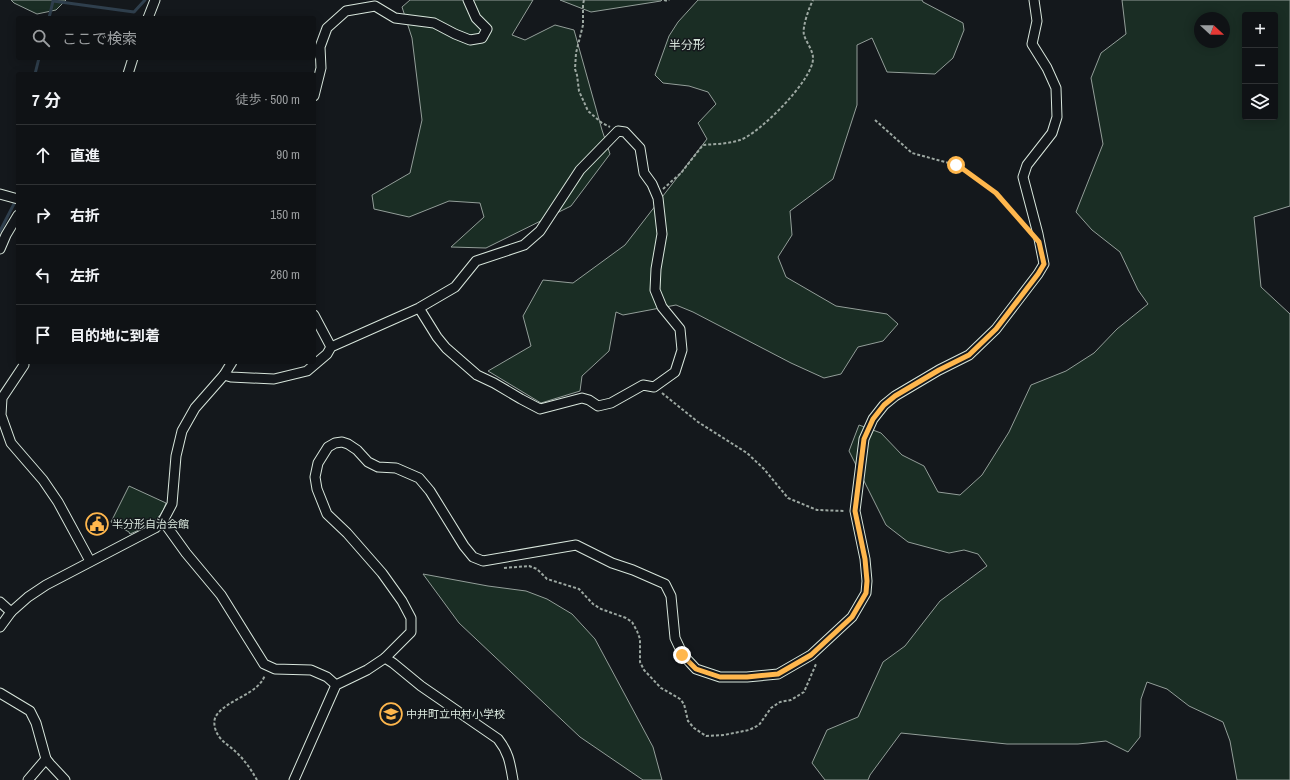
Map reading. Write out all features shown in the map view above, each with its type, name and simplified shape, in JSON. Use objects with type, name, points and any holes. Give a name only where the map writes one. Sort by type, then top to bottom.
[{"type":"street","points":[[149,16],[155,0]]},
{"type":"street","points":[[316,88],[321,68],[320,47],[327,28],[346,11],[375,6],[395,18],[434,22],[455,34],[470,40],[482,38],[487,29],[476,18],[468,0]]},
{"type":"street","points":[[294,780],[336,685],[367,670],[385,658],[410,632],[411,618],[402,600],[382,573],[347,533],[327,514],[317,489],[315,477],[318,463],[328,447],[335,443],[342,442],[348,444],[357,450],[368,462],[378,467],[396,468],[419,478],[430,491],[464,546],[473,557],[483,561],[576,545],[612,563],[633,570],[665,584],[671,596],[675,638],[682,655],[696,669],[720,677],[747,677],[778,674],[811,655],[852,617],[866,593],[867,581],[865,559],[855,511],[864,439],[873,419],[884,405],[895,396],[939,370],[969,355],[996,329],[1044,264],[1023,177],[1027,165],[1052,133],[1057,117],[1056,88],[1047,68],[1032,44],[1037,21],[1034,0]]},
{"type":"street","points":[[129,72],[132,60]]},
{"type":"street","points":[[316,363],[327,354],[331,347],[419,308],[455,287],[476,261],[524,244],[540,231],[580,170],[618,131],[625,132],[640,148],[644,173],[657,194],[662,234],[656,269],[655,290],[662,307],[680,329],[682,350],[675,372],[654,387],[643,385],[612,403],[598,406],[589,400],[582,398],[540,409],[494,383],[476,375],[446,348],[437,337],[419,308]]},
{"type":"street","points":[[0,194],[16,198]]},
{"type":"street","points":[[0,249],[16,218]]},
{"type":"street","points":[[316,320],[331,347]]},
{"type":"street","points":[[24,364],[2,398],[1,415],[11,443],[43,480],[58,502],[90,561]]},
{"type":"street","points":[[0,627],[11,612],[28,597],[46,585],[155,528],[163,521],[172,504],[176,456],[182,431],[195,408],[224,375],[231,364]]},
{"type":"street","points":[[224,375],[231,377],[274,379],[306,371],[315,364]]},
{"type":"street","points":[[163,521],[186,553],[221,595],[264,664],[275,669],[311,670],[327,677],[336,685]]},
{"type":"street","points":[[0,602],[11,612]]},
{"type":"street","points":[[385,658],[421,686],[498,740],[505,748],[509,758],[513,780]]},
{"type":"street","points":[[0,693],[30,711],[36,724],[46,759],[65,780]]},
{"type":"street","points":[[28,780],[46,759]]},
{"type":"path","points":[[584,0],[583,25],[576,53],[575,69],[578,75],[579,91],[588,112],[602,123],[618,131]]},
{"type":"path","points":[[664,0],[669,0]]},
{"type":"path","points":[[657,194],[681,173],[703,144],[724,143],[741,140],[759,127],[784,104],[806,77],[812,66],[813,57],[803,34],[805,22],[813,0]]},
{"type":"path","points":[[875,120],[912,153],[956,165],[996,193],[1039,242]]},
{"type":"path","points":[[654,387],[698,422],[747,453],[764,469],[788,498],[817,510],[855,511]]},
{"type":"path","points":[[500,568],[529,566],[537,569],[547,579],[579,589],[593,604],[601,609],[626,618],[632,622],[640,640],[640,662],[644,670],[661,688],[680,699],[684,704],[688,721],[694,728],[706,736],[749,730],[759,725],[771,708],[780,702],[791,700],[804,692],[816,664],[816,650]]},
{"type":"path","points":[[257,780],[246,762],[238,753],[223,742],[217,734],[214,724],[215,718],[220,711],[259,685],[264,679],[268,666]]},
{"type":"green space","points":[[11,0],[66,0],[56,10],[37,14],[14,3]]},
{"type":"green space","points":[[410,0],[533,0],[512,35],[525,40],[555,25],[574,30],[610,154],[571,206],[486,248],[451,247],[484,217],[480,203],[449,201],[409,217],[374,209],[372,195],[410,173],[422,120],[412,38],[402,7]]},
{"type":"green space","points":[[560,0],[662,0],[591,12]]},
{"type":"green space","points":[[698,0],[922,0],[923,2],[963,23],[964,30],[953,58],[935,74],[887,72],[872,38],[857,45],[857,105],[833,179],[790,211],[792,235],[778,257],[786,277],[836,306],[887,314],[898,324],[883,341],[858,347],[841,374],[824,378],[791,363],[693,312],[676,305],[623,315],[616,312],[609,351],[582,376],[580,391],[541,403],[488,371],[531,346],[523,316],[543,280],[573,283],[625,245],[707,139],[698,123],[716,104],[708,92],[689,86],[663,83],[655,75],[669,36],[678,22]]},
{"type":"green space","points":[[1122,0],[1290,0],[1290,206],[1254,217],[1261,287],[1290,314],[1290,780],[1237,780],[1230,741],[1223,722],[1189,706],[1167,689],[1147,682],[1141,699],[1140,737],[1128,752],[1106,741],[1078,744],[1007,744],[901,733],[870,775],[868,780],[825,780],[812,763],[827,730],[858,717],[883,662],[905,646],[940,601],[987,566],[978,554],[964,550],[949,553],[908,542],[886,525],[849,451],[859,425],[881,433],[902,455],[924,466],[938,492],[960,495],[982,475],[1009,432],[1031,385],[1066,371],[1094,353],[1117,329],[1148,304],[1138,290],[1120,252],[1092,230],[1076,212],[1103,144],[1091,78],[1101,53],[1126,34]]},
{"type":"green space","points":[[129,486],[166,503],[157,519],[147,526],[130,534],[111,522]]},
{"type":"green space","points":[[423,574],[488,586],[526,591],[547,599],[572,614],[595,639],[653,747],[662,780],[643,780],[580,737],[459,623]]},
{"type":"building","name":"半分形自治会館","points":[[93,514],[107,520],[101,534],[87,528]]},
{"type":"waterway","points":[[49,16],[53,1],[134,12],[145,0]]},
{"type":"waterway","points":[[36,72],[38,60]]},
{"type":"waterway","points":[[0,231],[16,200]]},
{"type":"place","name":"半分形自治会館","points":[[97,524]]},
{"type":"place","name":"中井町立中村小学校","points":[[391,714]]},
{"type":"district","name":"半分形","points":[[687,45]]},
{"type":"route","points":[[682,655],[696,669],[720,677],[747,677],[778,674],[811,655],[852,617],[866,593],[867,581],[865,559],[855,511],[864,439],[873,419],[884,405],[895,396],[939,370],[969,355],[996,329],[1019,300],[1044,264],[1039,242],[996,193],[956,165]]}]
